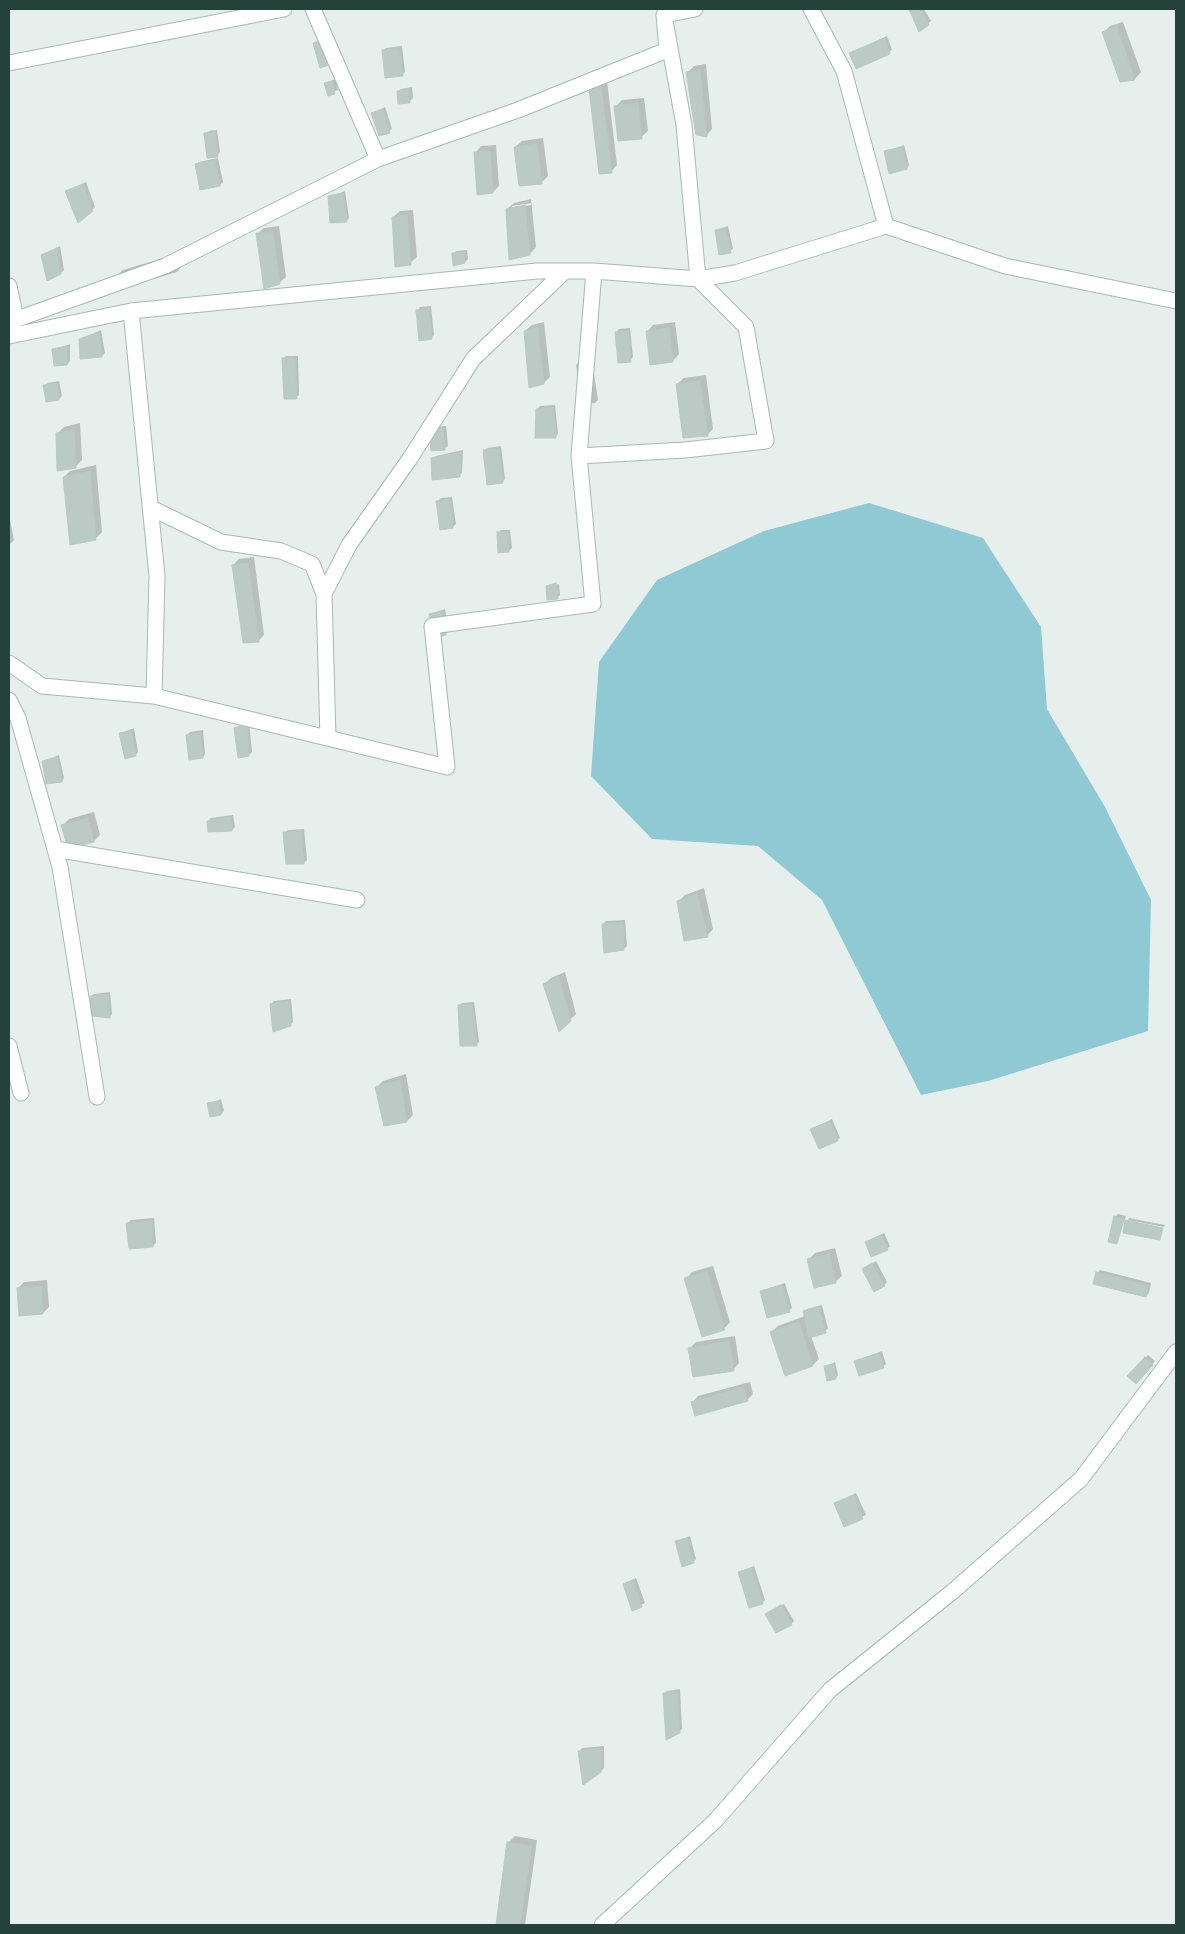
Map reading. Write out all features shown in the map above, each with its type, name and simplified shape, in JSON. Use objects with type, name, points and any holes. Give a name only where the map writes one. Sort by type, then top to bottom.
[{"type":"street","points":[[9,63],[284,9]]},
{"type":"street","points":[[313,9],[378,159]]},
{"type":"street","points":[[664,14],[695,9]]},
{"type":"street","points":[[811,9],[844,70],[886,226]]},
{"type":"street","points":[[9,286],[12,320],[165,266],[378,159],[518,110],[667,50],[664,14]]},
{"type":"street","points":[[579,456],[685,450],[766,441],[746,327],[698,279],[684,125],[664,14]]},
{"type":"street","points":[[9,336],[132,311],[537,271],[594,270],[698,279],[735,273],[886,226],[1005,266],[1176,301]]},
{"type":"street","points":[[9,662],[42,686],[154,696],[447,767],[432,626],[593,604],[579,456],[594,270]]},
{"type":"street","points":[[324,594],[349,545],[411,457],[473,358],[565,271]]},
{"type":"street","points":[[132,311],[158,576],[154,696]]},
{"type":"street","points":[[151,508],[220,542],[281,551],[312,564],[324,594],[328,738]]},
{"type":"street","points":[[9,700],[18,718],[62,876],[97,1097]]},
{"type":"street","points":[[55,849],[357,900]]},
{"type":"street","points":[[9,1046],[21,1094]]},
{"type":"street","points":[[602,1925],[715,1821],[830,1690],[952,1592],[1081,1479],[1176,1352]]},
{"type":"water","points":[[869,503],[983,538],[1041,627],[1047,709],[1105,807],[1151,900],[1148,1031],[988,1081],[921,1095],[822,900],[758,846],[652,839],[591,776],[599,662],[657,580],[764,531]]},
{"type":"building","points":[[909,9],[920,9],[929,25],[919,32]]},
{"type":"building","points":[[1117,27],[1135,80],[1120,82],[1102,32]]},
{"type":"building","points":[[884,38],[890,54],[856,69],[849,53]]},
{"type":"building","points":[[323,40],[329,65],[320,68],[313,43]]},
{"type":"building","points":[[399,48],[403,76],[385,78],[382,50]]},
{"type":"building","points":[[700,70],[707,137],[696,135],[686,72]]},
{"type":"building","points":[[332,81],[335,94],[328,96],[324,83]]},
{"type":"building","points":[[601,86],[612,173],[599,174],[589,88]]},
{"type":"building","points":[[409,89],[410,103],[398,104],[397,91]]},
{"type":"building","points":[[638,103],[642,139],[618,141],[614,106]]},
{"type":"building","points":[[383,109],[390,133],[379,136],[371,113]]},
{"type":"building","points":[[215,132],[218,157],[207,158],[204,133]]},
{"type":"building","points":[[537,144],[542,184],[519,186],[514,147]]},
{"type":"building","points":[[902,147],[907,169],[889,174],[884,151]]},
{"type":"building","points":[[490,151],[493,193],[477,195],[474,152]]},
{"type":"building","points":[[215,160],[220,186],[200,190],[195,164]]},
{"type":"building","points":[[83,184],[93,211],[78,223],[65,191]]},
{"type":"building","points":[[343,193],[347,222],[330,223],[328,196]]},
{"type":"building","points":[[525,205],[530,255],[509,260],[506,209]]},
{"type":"building","points":[[407,215],[411,265],[395,267],[392,217]]},
{"type":"building","points":[[726,228],[731,253],[719,255],[715,230]]},
{"type":"building","points":[[273,232],[280,284],[264,289],[256,233]]},
{"type":"building","points":[[57,248],[61,274],[47,281],[41,255]]},
{"type":"building","points":[[464,252],[465,263],[453,266],[452,253]]},
{"type":"building","points":[[429,309],[432,339],[419,341],[416,310]]},
{"type":"building","points":[[538,327],[544,384],[529,388],[524,331]]},
{"type":"building","points":[[669,328],[673,362],[650,365],[646,331]]},
{"type":"building","points":[[628,331],[631,362],[618,363],[615,332]]},
{"type":"building","points":[[99,332],[102,357],[80,359],[79,339]]},
{"type":"building","points":[[67,346],[67,365],[54,366],[52,349]]},
{"type":"building","points":[[282,358],[295,358],[297,399],[284,399]]},
{"type":"building","points":[[700,381],[708,436],[683,438],[676,384]]},
{"type":"building","points":[[57,383],[59,400],[46,402],[43,385]]},
{"type":"building","points":[[553,407],[556,438],[535,438],[536,409]]},
{"type":"building","points":[[443,428],[445,450],[431,451],[429,429]]},
{"type":"building","points":[[74,429],[76,468],[57,471],[56,433]]},
{"type":"building","points":[[499,449],[503,483],[487,485],[483,450]]},
{"type":"building","points":[[461,452],[460,477],[432,480],[431,458]]},
{"type":"building","points":[[90,471],[96,540],[70,545],[63,477]]},
{"type":"building","points":[[450,499],[453,528],[440,530],[436,501]]},
{"type":"building","points":[[497,532],[508,532],[509,552],[498,553]]},
{"type":"building","points":[[248,563],[259,642],[243,643],[232,565]]},
{"type":"building","points":[[556,583],[558,599],[547,600],[546,586]]},
{"type":"building","points":[[442,611],[446,635],[433,638],[429,614]]},
{"type":"building","points":[[247,724],[249,756],[238,758],[234,728]]},
{"type":"building","points":[[131,731],[136,756],[125,759],[119,733]]},
{"type":"building","points":[[200,733],[203,758],[189,760],[186,735]]},
{"type":"building","points":[[57,757],[62,782],[46,784],[42,761]]},
{"type":"building","points":[[231,817],[232,831],[208,832],[207,821]]},
{"type":"building","points":[[88,818],[94,842],[68,849],[61,825]]},
{"type":"building","points":[[301,831],[304,864],[286,864],[283,832]]},
{"type":"building","points":[[697,894],[708,937],[684,941],[677,901]]},
{"type":"building","points":[[623,922],[624,950],[604,953],[602,924]]},
{"type":"building","points":[[559,977],[571,1021],[559,1032],[543,984]]},
{"type":"building","points":[[108,994],[110,1018],[92,1016],[90,996]]},
{"type":"building","points":[[289,1001],[291,1026],[273,1032],[270,1004]]},
{"type":"building","points":[[472,1004],[477,1046],[460,1046],[458,1005]]},
{"type":"building","points":[[400,1080],[407,1122],[384,1126],[375,1087]]},
{"type":"building","points":[[219,1101],[221,1115],[210,1117],[207,1103]]},
{"type":"building","points":[[830,1121],[838,1141],[819,1149],[810,1129]]},
{"type":"building","points":[[1114,1216],[1124,1219],[1117,1244],[1108,1242]]},
{"type":"building","points":[[1125,1220],[1163,1228],[1160,1240],[1123,1233]]},
{"type":"building","points":[[152,1221],[153,1247],[129,1249],[126,1223]]},
{"type":"building","points":[[881,1235],[888,1250],[871,1257],[865,1242]]},
{"type":"building","points":[[829,1254],[836,1283],[814,1288],[807,1259]]},
{"type":"building","points":[[872,1263],[885,1286],[874,1292],[862,1269]]},
{"type":"building","points":[[707,1271],[725,1330],[702,1337],[684,1278]]},
{"type":"building","points":[[1096,1272],[1149,1286],[1146,1297],[1093,1284]]},
{"type":"building","points":[[782,1285],[790,1312],[767,1318],[760,1291]]},
{"type":"building","points":[[41,1286],[43,1314],[19,1316],[17,1288]]},
{"type":"building","points":[[819,1307],[826,1333],[809,1338],[803,1311]]},
{"type":"building","points":[[799,1322],[813,1366],[785,1376],[770,1332]]},
{"type":"building","points":[[729,1341],[734,1371],[693,1377],[688,1348]]},
{"type":"building","points":[[879,1353],[884,1368],[859,1376],[854,1361]]},
{"type":"building","points":[[1145,1357],[1153,1365],[1136,1384],[1127,1376]]},
{"type":"building","points":[[833,1364],[836,1379],[827,1381],[824,1366]]},
{"type":"building","points":[[743,1387],[748,1401],[695,1416],[691,1402]]},
{"type":"building","points":[[854,1495],[863,1519],[844,1527],[834,1503]]},
{"type":"building","points":[[687,1538],[694,1563],[682,1567],[675,1541]]},
{"type":"building","points":[[752,1568],[763,1604],[749,1608],[738,1572]]},
{"type":"building","points":[[633,1580],[642,1607],[632,1611],[623,1584]]},
{"type":"building","points":[[781,1605],[792,1625],[776,1633],[765,1614]]},
{"type":"building","points":[[677,1692],[680,1733],[666,1740],[663,1693]]},
{"type":"building","points":[[602,1748],[601,1772],[583,1785],[578,1751]]},
{"type":"building","points":[[507,1842],[532,1846],[520,1925],[496,1925]]}]
